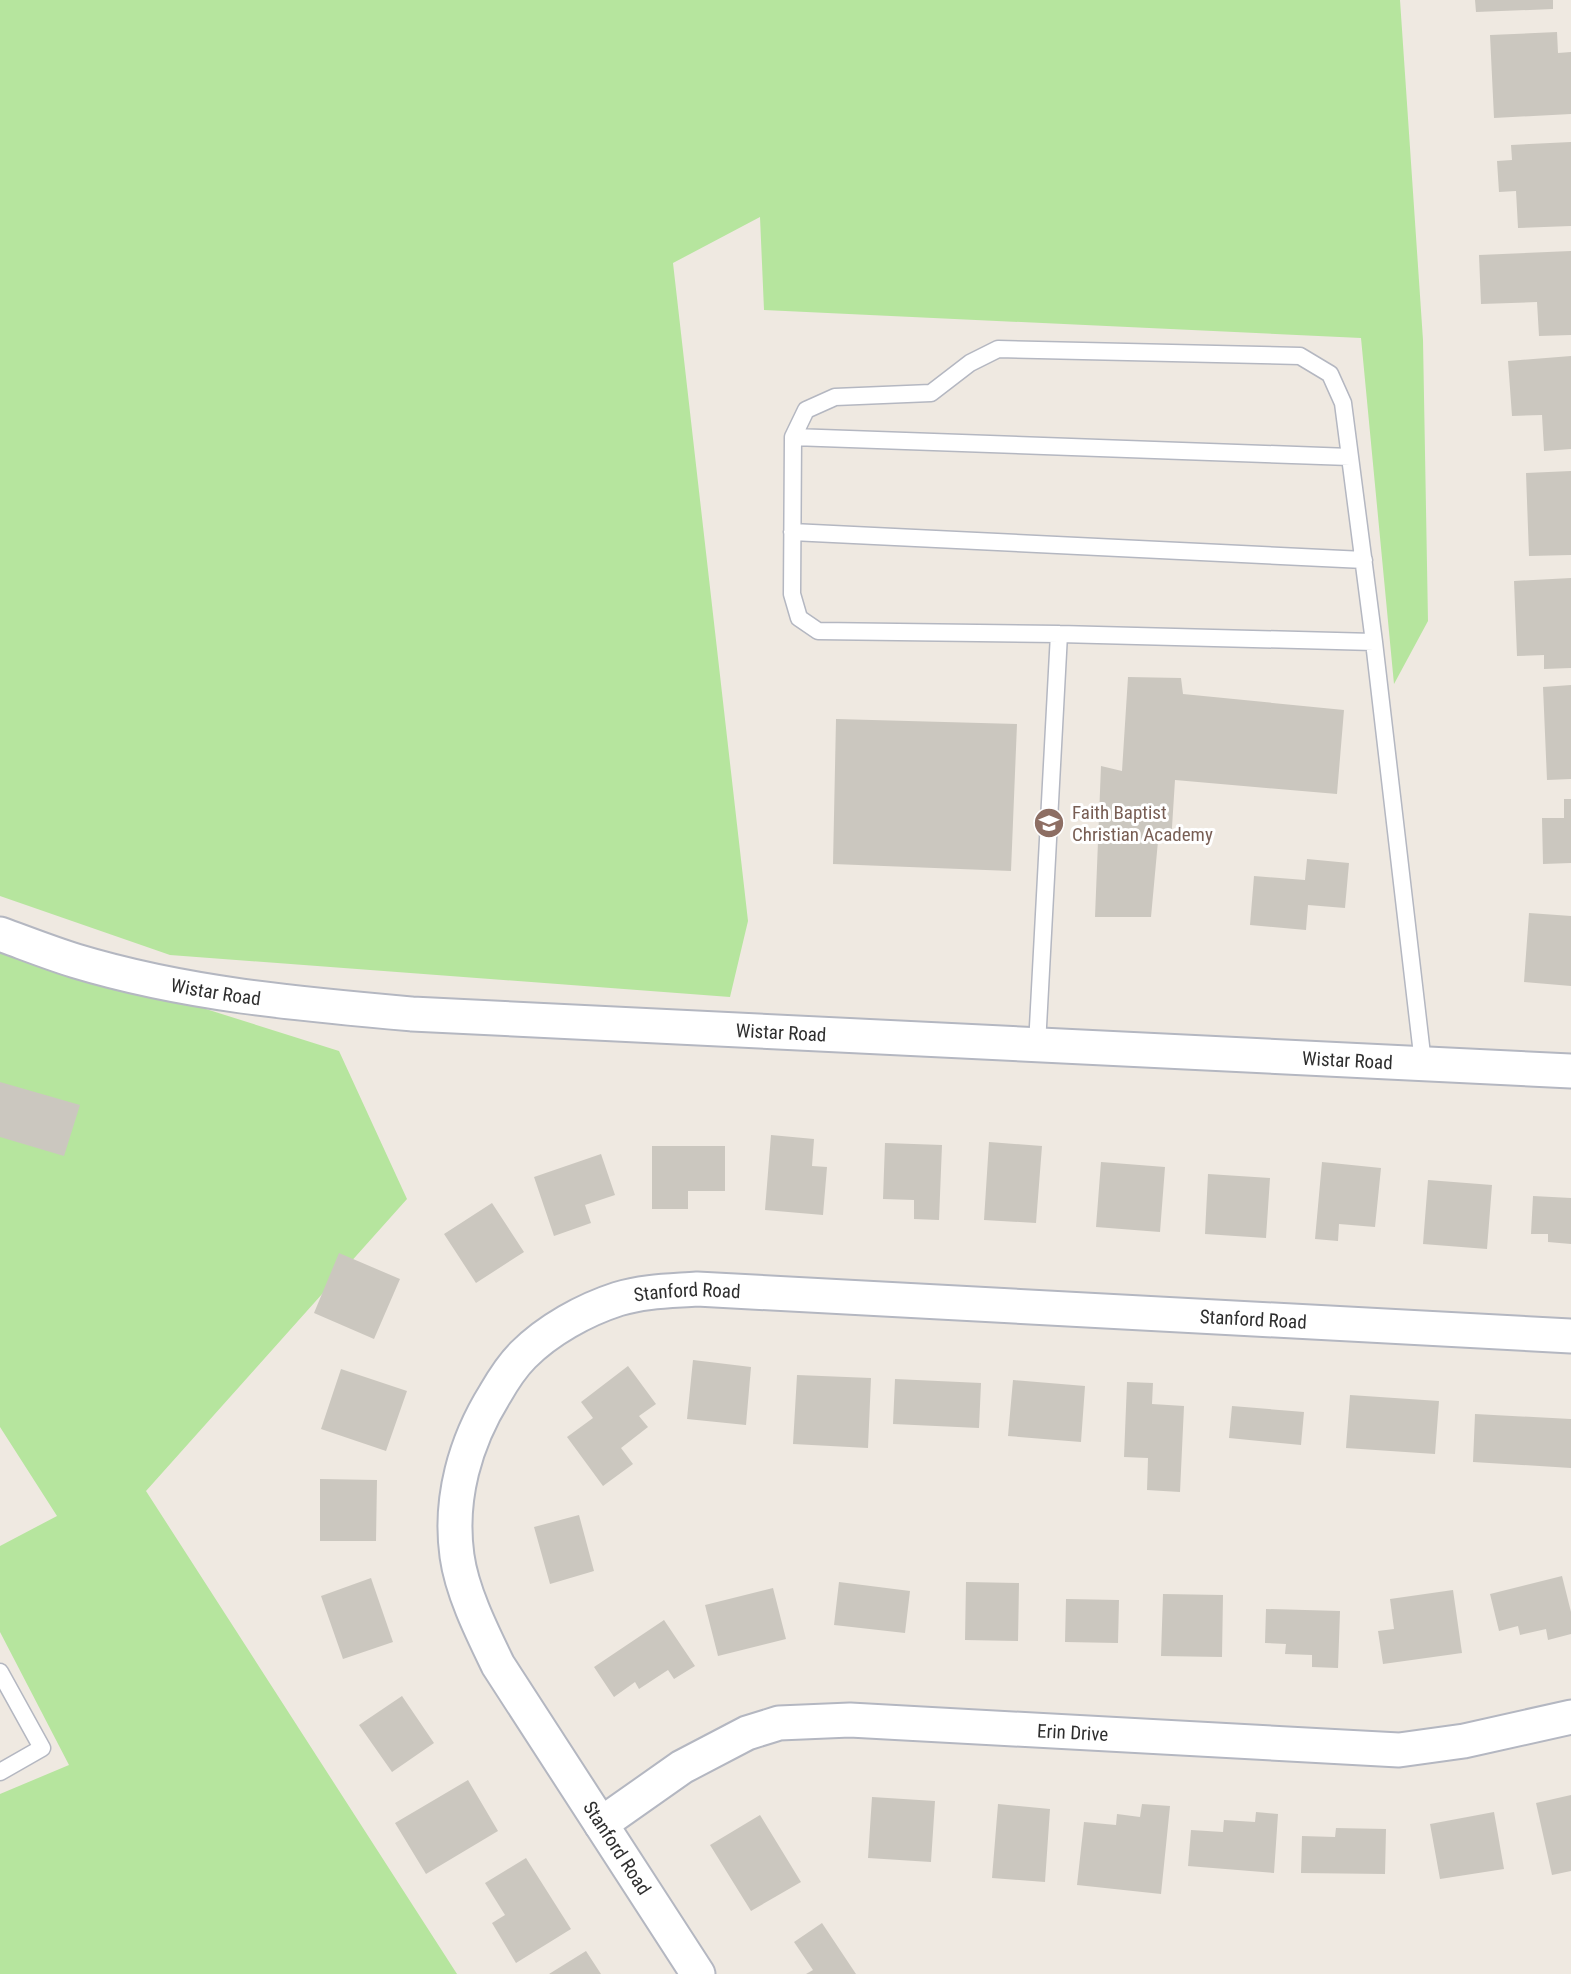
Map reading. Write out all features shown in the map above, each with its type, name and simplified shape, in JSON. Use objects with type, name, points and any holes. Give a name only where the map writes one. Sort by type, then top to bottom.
[{"type":"street","name":"Wistar Road","points":[[0,934],[76,961],[146,978],[224,993],[326,1007],[440,1016],[1571,1071]]},
{"type":"street","name":"Stanford Road","points":[[698,1974],[498,1665],[474,1614],[457,1557],[455,1522],[460,1472],[483,1413],[508,1372],[524,1354],[565,1323],[616,1300],[642,1293],[697,1289],[1571,1336]]},
{"type":"street","name":"Erin Drive","points":[[601,1824],[682,1767],[747,1733],[779,1723],[850,1720],[1399,1750],[1464,1741],[1571,1717]]},
{"type":"lane","points":[[1374,642],[818,631],[799,618],[792,594],[793,437],[806,410],[835,397],[931,393],[970,363],[998,349],[1300,356],[1330,374],[1343,403],[1374,642],[1423,1063]]},
{"type":"lane","points":[[793,437],[1350,457]]},
{"type":"lane","points":[[792,532],[1364,560]]},
{"type":"lane","points":[[1037,1045],[1059,634]]},
{"type":"lane","points":[[0,1672],[42,1748],[0,1772]]},
{"type":"green space","points":[[0,0],[1400,0],[1423,340],[1428,621],[1394,684],[1361,338],[764,310],[760,217],[673,263],[748,921],[730,997],[170,955],[0,896]]},
{"type":"green space","points":[[0,944],[339,1051],[407,1199],[146,1491],[457,1974],[0,1974],[0,1794],[69,1765],[0,1632],[0,1546],[57,1516],[0,1427]]},
{"type":"building","points":[[1475,0],[1553,0],[1553,9],[1476,12]]},
{"type":"building","points":[[1557,32],[1558,53],[1571,52],[1571,114],[1494,118],[1490,35]]},
{"type":"building","points":[[1571,142],[1571,226],[1518,228],[1516,191],[1499,192],[1497,161],[1512,160],[1511,145]]},
{"type":"building","points":[[1571,251],[1571,335],[1539,336],[1537,302],[1481,304],[1479,255]]},
{"type":"building","points":[[1571,356],[1571,449],[1544,451],[1542,415],[1512,416],[1508,361]]},
{"type":"building","points":[[1571,471],[1571,555],[1529,556],[1526,473]]},
{"type":"building","points":[[1571,578],[1571,668],[1544,669],[1544,655],[1517,656],[1514,581]]},
{"type":"building","points":[[1128,677],[1181,678],[1183,694],[1344,710],[1337,794],[1175,780],[1171,843],[1158,841],[1151,917],[1095,917],[1101,766],[1122,771]]},
{"type":"building","points":[[1571,685],[1571,779],[1547,780],[1543,687]]},
{"type":"building","points":[[836,719],[1017,724],[1011,871],[833,864]]},
{"type":"building","points":[[1564,799],[1571,799],[1571,863],[1543,864],[1542,818],[1564,818]]},
{"type":"building","points":[[1307,859],[1349,863],[1345,908],[1308,905],[1306,930],[1250,925],[1254,876],[1305,880]]},
{"type":"building","points":[[1529,913],[1571,916],[1571,986],[1524,982]]},
{"type":"building","points":[[0,1082],[80,1105],[64,1156],[0,1137]]},
{"type":"building","points":[[771,1135],[814,1139],[812,1166],[827,1167],[823,1215],[765,1210]]},
{"type":"building","points":[[989,1142],[1042,1146],[1036,1223],[984,1220]]},
{"type":"building","points":[[885,1143],[942,1145],[939,1220],[914,1219],[914,1200],[883,1199]]},
{"type":"building","points":[[652,1146],[725,1146],[725,1191],[688,1191],[688,1209],[652,1209]]},
{"type":"building","points":[[601,1154],[615,1195],[585,1205],[591,1223],[554,1236],[534,1177]]},
{"type":"building","points":[[1101,1162],[1165,1167],[1160,1232],[1096,1227]]},
{"type":"building","points":[[1322,1162],[1381,1168],[1375,1227],[1339,1224],[1338,1241],[1315,1239]]},
{"type":"building","points":[[1208,1174],[1270,1178],[1266,1238],[1205,1234]]},
{"type":"building","points":[[1428,1180],[1492,1185],[1487,1249],[1423,1244]]},
{"type":"building","points":[[1533,1196],[1571,1198],[1571,1244],[1548,1242],[1548,1234],[1531,1234]]},
{"type":"building","points":[[492,1203],[524,1252],[476,1283],[444,1234]]},
{"type":"building","points":[[339,1253],[400,1279],[374,1339],[314,1313]]},
{"type":"building","points":[[693,1360],[751,1367],[746,1425],[687,1419]]},
{"type":"building","points":[[628,1366],[656,1404],[639,1416],[648,1427],[621,1448],[633,1464],[603,1486],[567,1437],[593,1418],[581,1402]]},
{"type":"building","points":[[341,1369],[407,1391],[386,1451],[321,1429]]},
{"type":"building","points":[[797,1375],[871,1378],[868,1448],[793,1444]]},
{"type":"building","points":[[895,1379],[981,1383],[979,1428],[893,1424]]},
{"type":"building","points":[[1013,1380],[1085,1386],[1081,1442],[1008,1436]]},
{"type":"building","points":[[1127,1382],[1153,1383],[1152,1404],[1184,1406],[1180,1492],[1147,1490],[1148,1458],[1124,1457]]},
{"type":"building","points":[[1350,1395],[1439,1401],[1435,1454],[1346,1448]]},
{"type":"building","points":[[1232,1406],[1304,1412],[1301,1445],[1229,1438]]},
{"type":"building","points":[[1475,1414],[1571,1419],[1571,1468],[1473,1462]]},
{"type":"building","points":[[320,1479],[377,1480],[376,1541],[320,1541]]},
{"type":"building","points":[[579,1515],[594,1571],[550,1584],[534,1527]]},
{"type":"building","points":[[1562,1576],[1571,1612],[1571,1634],[1548,1640],[1546,1629],[1520,1635],[1518,1626],[1499,1631],[1490,1594]]},
{"type":"building","points":[[371,1578],[393,1642],[343,1659],[321,1596]]},
{"type":"building","points":[[839,1582],[910,1591],[905,1633],[834,1625]]},
{"type":"building","points":[[966,1582],[1019,1583],[1018,1641],[965,1640]]},
{"type":"building","points":[[773,1588],[786,1639],[718,1656],[705,1605]]},
{"type":"building","points":[[1453,1590],[1462,1653],[1383,1664],[1378,1631],[1394,1629],[1390,1599]]},
{"type":"building","points":[[1163,1594],[1223,1595],[1222,1657],[1161,1656]]},
{"type":"building","points":[[1066,1599],[1119,1600],[1118,1643],[1065,1642]]},
{"type":"building","points":[[1266,1609],[1340,1611],[1338,1668],[1312,1667],[1312,1655],[1285,1654],[1286,1644],[1265,1643]]},
{"type":"building","points":[[664,1620],[695,1666],[674,1679],[668,1670],[639,1689],[635,1682],[614,1697],[594,1667]]},
{"type":"building","points":[[402,1696],[434,1743],[392,1772],[359,1725]]},
{"type":"building","points":[[468,1780],[498,1831],[426,1874],[395,1823]]},
{"type":"building","points":[[1571,1795],[1571,1871],[1552,1875],[1536,1803]]},
{"type":"building","points":[[872,1797],[935,1801],[931,1862],[868,1858]]},
{"type":"building","points":[[998,1804],[1050,1809],[1045,1882],[992,1878]]},
{"type":"building","points":[[1142,1804],[1170,1806],[1161,1894],[1077,1885],[1084,1822],[1116,1825],[1117,1814],[1140,1817]]},
{"type":"building","points":[[1256,1812],[1278,1814],[1274,1873],[1188,1866],[1191,1830],[1223,1832],[1224,1820],[1255,1822]]},
{"type":"building","points":[[1494,1812],[1504,1869],[1440,1879],[1430,1824]]},
{"type":"building","points":[[760,1815],[801,1882],[751,1911],[710,1845]]},
{"type":"building","points":[[1336,1828],[1386,1829],[1385,1874],[1301,1873],[1302,1836],[1335,1837]]},
{"type":"building","points":[[526,1858],[571,1929],[516,1963],[492,1923],[505,1915],[485,1883]]},
{"type":"building","points":[[822,1923],[856,1974],[806,1974],[813,1970],[794,1942]]},
{"type":"building","points":[[586,1951],[601,1974],[549,1974]]},
{"type":"place","name":"Faith Baptist Christian Academy","points":[[1049,823]]}]
